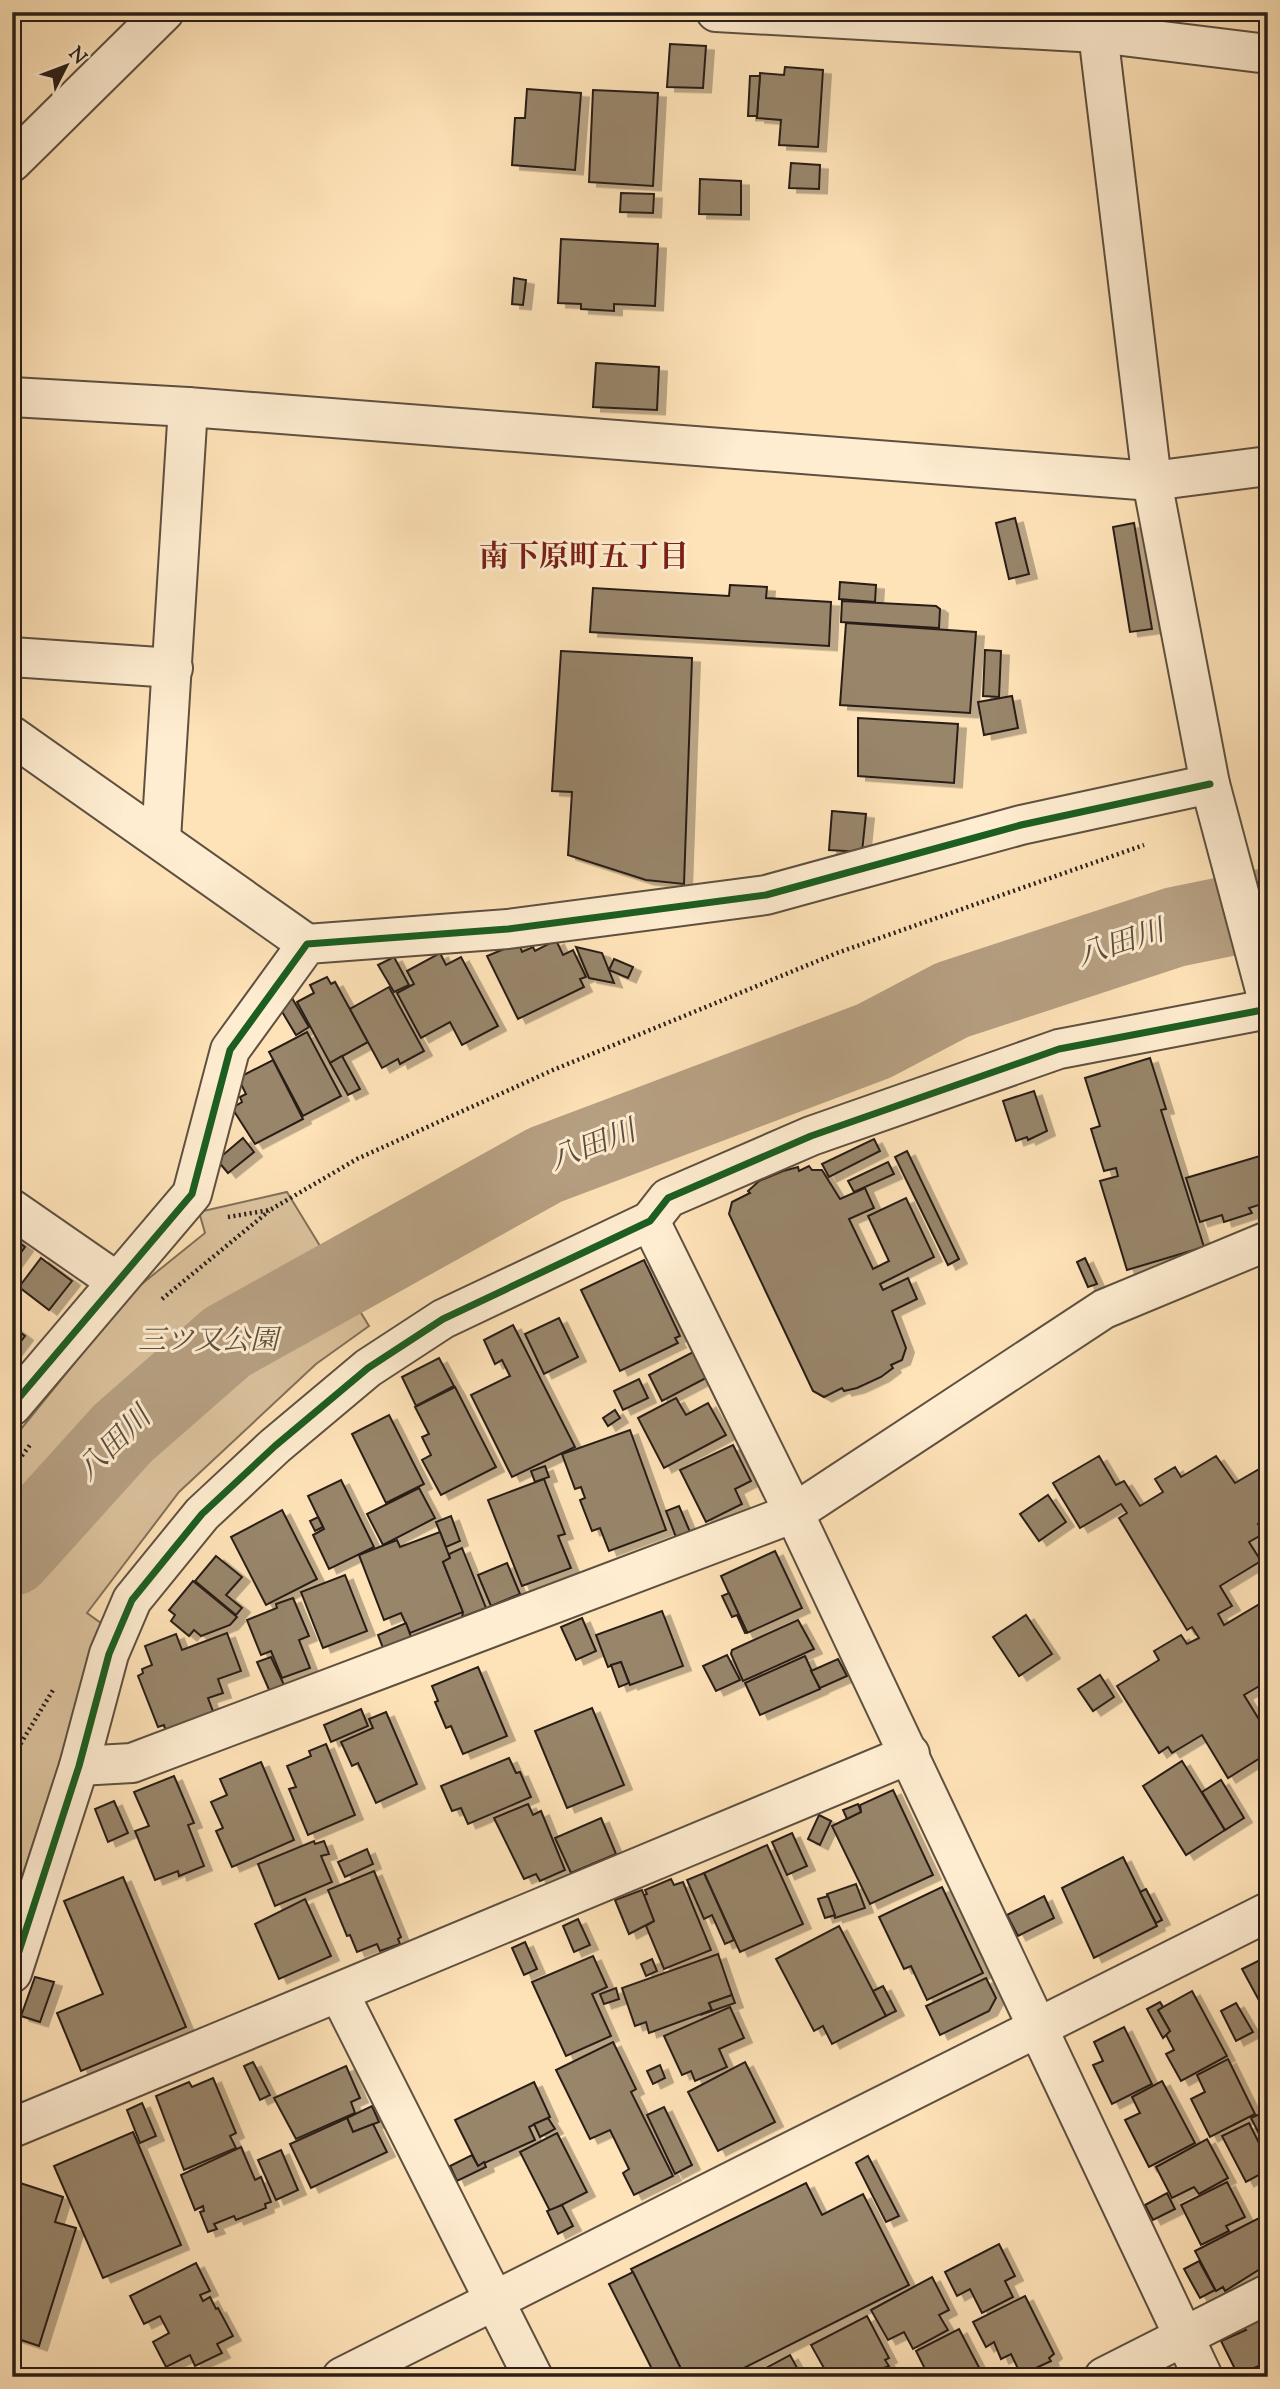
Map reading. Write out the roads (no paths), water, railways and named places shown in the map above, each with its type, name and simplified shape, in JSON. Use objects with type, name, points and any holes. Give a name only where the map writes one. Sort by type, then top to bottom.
[{"type":"street","points":[[12,162],[164,12]]},
{"type":"street","points":[[716,12],[1098,23],[1268,54]]},
{"type":"street","points":[[12,1973],[79,1766],[109,1654],[132,1600],[202,1514],[275,1446],[368,1368],[443,1320],[649,1221],[668,1198],[811,1136],[1059,1049],[1267,1000],[1210,784],[1152,481],[1098,23]]},
{"type":"street","points":[[12,397],[188,407],[1152,481],[1268,466]]},
{"type":"street","points":[[161,839],[188,407]]},
{"type":"street","points":[[12,657],[173,668]]},
{"type":"street","points":[[12,736],[307,944],[508,929],[766,895],[1021,825],[1210,784]]},
{"type":"street","points":[[12,1406],[192,1194],[230,1049],[307,944]]},
{"type":"street","points":[[12,1209],[116,1281]]},
{"type":"street","points":[[649,1221],[910,1754],[1203,2377]]},
{"type":"street","points":[[79,1766],[132,1763],[794,1513],[1104,1309],[1268,1241]]},
{"type":"street","points":[[12,2128],[910,1754]]},
{"type":"street","points":[[342,2377],[1038,2030],[1268,1912]]},
{"type":"street","points":[[339,1993],[533,2377]]},
{"type":"street","points":[[1104,2377],[1268,2294]]},
{"type":"waterway","name":"八田川","points":[[12,1556],[123,1433],[227,1342],[545,1165],[874,1041],[952,1000],[1175,927],[1268,908]]},
{"type":"district","name":"南下原町五丁目","points":[[584,558]]},
{"type":"park label","name":"三ツ又公園","points":[[208,1342]]}]
